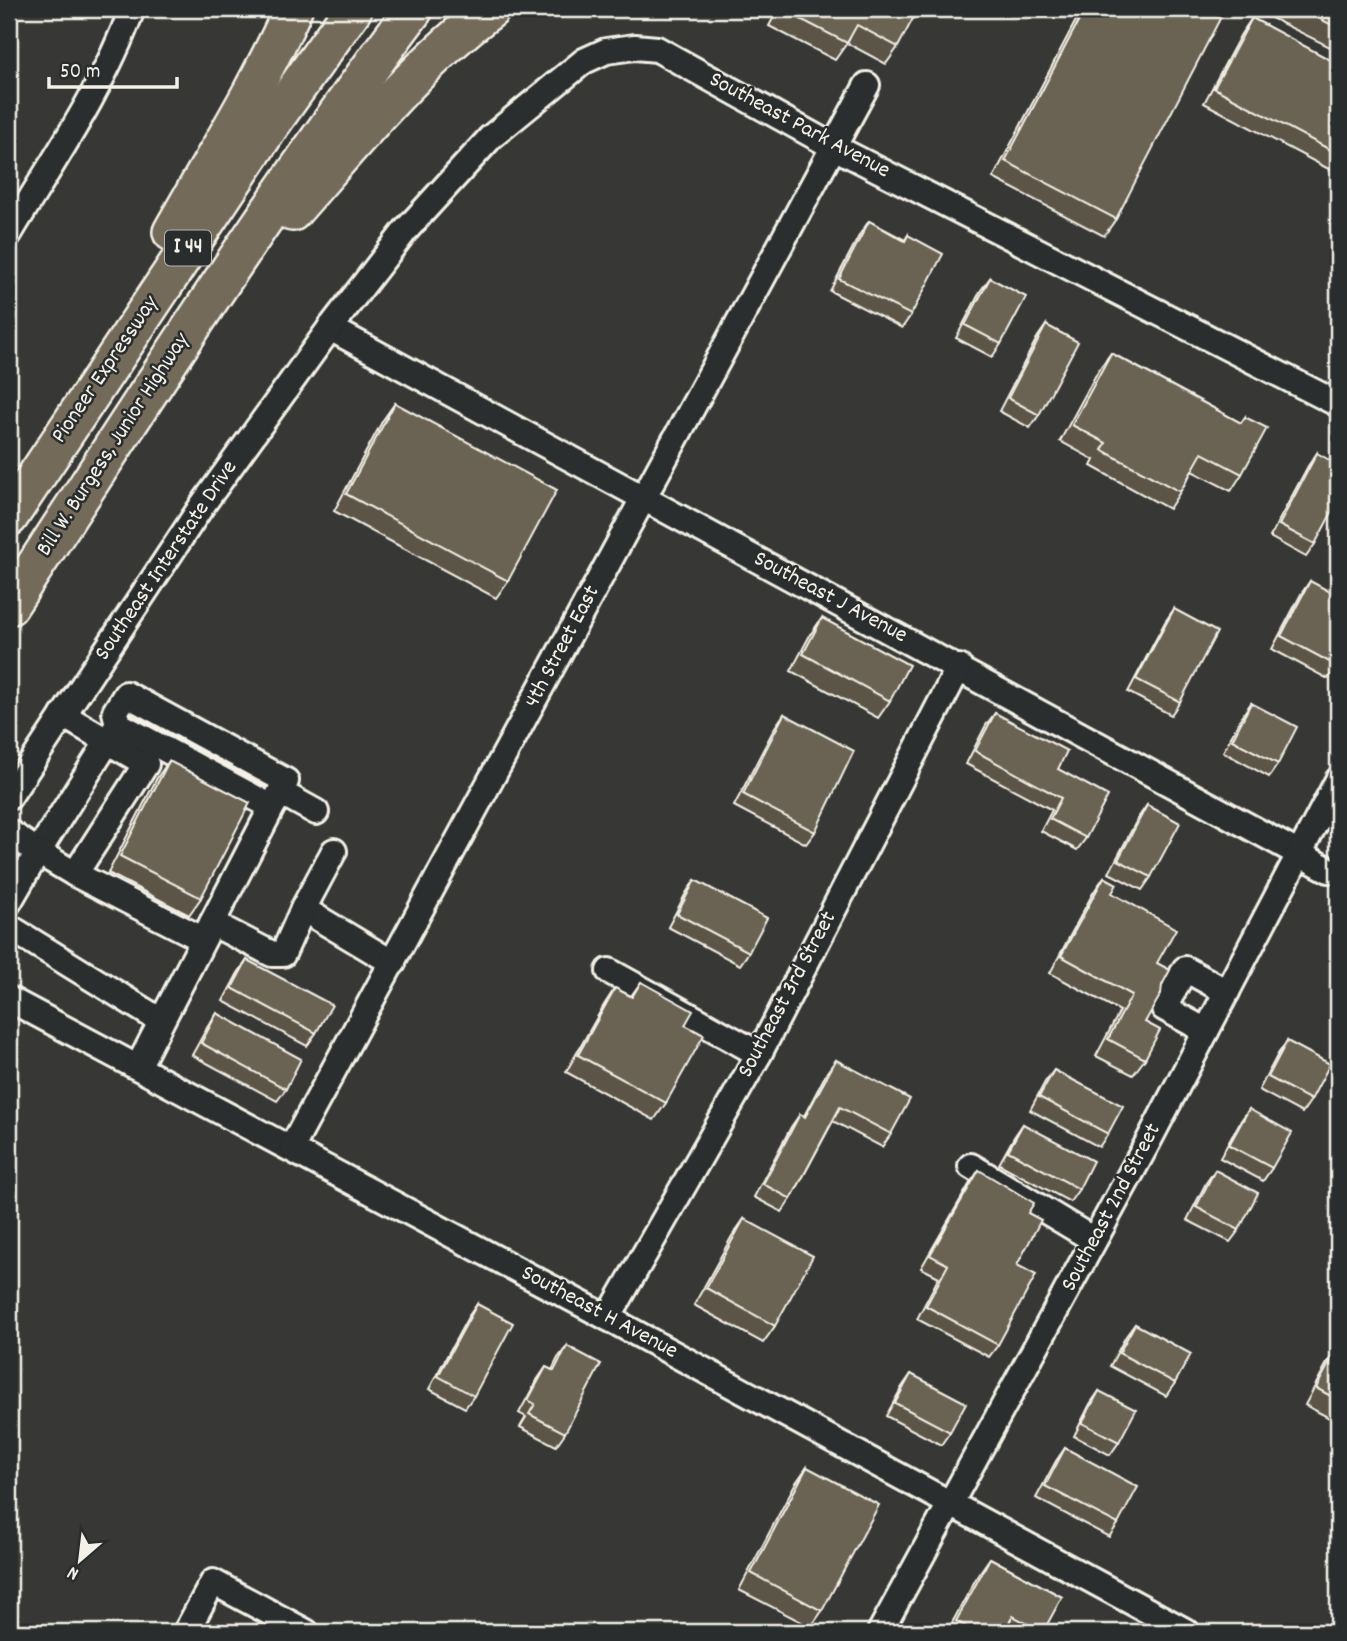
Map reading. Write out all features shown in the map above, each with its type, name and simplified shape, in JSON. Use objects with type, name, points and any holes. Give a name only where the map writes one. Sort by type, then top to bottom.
[{"type":"highway","points":[[18,504],[247,101],[293,9]]},
{"type":"highway","name":"Pioneer Expressway","points":[[18,504],[271,124],[353,9]]},
{"type":"highway","name":"Pioneer Expressway","points":[[196,320],[310,151],[414,9]]},
{"type":"highway","points":[[196,320],[391,100],[435,57],[491,9]]},
{"type":"highway","name":"Bill W. Burgess, Junior Highway","points":[[9,606],[196,320]]},
{"type":"street","points":[[9,234],[75,126],[118,47],[132,9]]},
{"type":"street","name":"Southeast Park Avenue","points":[[330,327],[405,231],[491,137],[584,61],[606,51],[635,47],[657,49],[834,147],[1338,404]]},
{"type":"street","name":"4th Street East","points":[[292,1147],[867,85]]},
{"type":"street","name":"Southeast J Avenue","points":[[330,327],[1329,870]]},
{"type":"street","name":"Southeast Interstate Drive","points":[[9,797],[201,508],[330,327]]},
{"type":"street","name":"Southeast 3rd Street","points":[[608,1318],[759,1054],[959,667]]},
{"type":"street","points":[[63,715],[276,799],[316,812]]},
{"type":"street","points":[[9,902],[113,733]]},
{"type":"street","points":[[75,874],[146,764],[113,733]]},
{"type":"street","name":"Southeast 2nd Street","points":[[880,1632],[1094,1240],[1338,780]]},
{"type":"street","points":[[138,1067],[276,799]]},
{"type":"street","points":[[9,832],[75,874],[207,931],[272,954],[284,954],[303,909],[334,850]]},
{"type":"street","points":[[303,909],[393,963]]},
{"type":"street","points":[[9,927],[161,1021]]},
{"type":"street","points":[[1206,1031],[1164,1008],[1185,969],[1227,992]]},
{"type":"street","points":[[609,971],[759,1054]]},
{"type":"street","name":"Southeast H Avenue","points":[[9,999],[292,1147],[1187,1632]]},
{"type":"street","points":[[971,1166],[1094,1240]]},
{"type":"street","points":[[186,1632],[212,1582],[306,1632]]},
{"type":"building","points":[[781,9],[917,11],[898,47],[857,25],[847,43]]},
{"type":"building","points":[[1085,9],[1215,9],[1223,13],[1116,219],[1005,161]]},
{"type":"building","points":[[1300,9],[1338,9],[1338,28]]},
{"type":"building","points":[[1252,18],[1338,64],[1338,154],[1214,88]]},
{"type":"building","points":[[869,221],[905,241],[908,235],[943,254],[911,315],[839,279]]},
{"type":"building","points":[[990,278],[1026,297],[1001,344],[965,325]]},
{"type":"building","points":[[1046,325],[1078,342],[1039,415],[1008,398]]},
{"type":"building","points":[[1111,353],[1241,423],[1245,417],[1267,428],[1242,474],[1202,453],[1180,492],[1102,450],[1106,443],[1072,425]]},
{"type":"building","points":[[395,403],[557,490],[508,581],[346,494]]},
{"type":"building","points":[[1317,453],[1338,465],[1338,501],[1315,544],[1279,525]]},
{"type":"building","points":[[1310,581],[1338,596],[1337,666],[1281,636]]},
{"type":"building","points":[[1174,609],[1217,632],[1180,702],[1136,679]]},
{"type":"building","points":[[822,618],[909,665],[890,701],[803,654]]},
{"type":"building","points":[[1251,703],[1297,727],[1278,764],[1232,740]]},
{"type":"building","points":[[995,713],[1067,751],[1058,769],[1108,796],[1086,838],[1050,819],[1061,798],[975,751]]},
{"type":"building","points":[[784,714],[854,751],[815,832],[743,794]]},
{"type":"building","points":[[169,761],[250,803],[201,898],[120,856]]},
{"type":"building","points":[[1147,805],[1180,823],[1151,877],[1118,860]]},
{"type":"building","points":[[1104,877],[1117,884],[1112,893],[1176,929],[1157,963],[1170,970],[1162,985],[1161,994],[1145,1022],[1160,1030],[1145,1059],[1108,1039],[1132,995],[1061,956]]},
{"type":"building","points":[[695,880],[767,918],[749,952],[677,914]]},
{"type":"building","points":[[247,960],[332,1005],[316,1033],[232,988]]},
{"type":"building","points":[[641,982],[693,1011],[685,1025],[704,1035],[666,1103],[578,1055],[615,988],[632,997]]},
{"type":"building","points":[[217,1013],[301,1059],[286,1089],[201,1043]]},
{"type":"building","points":[[1287,1041],[1330,1064],[1311,1100],[1268,1077]]},
{"type":"building","points":[[836,1060],[910,1099],[891,1134],[840,1107],[791,1199],[763,1184],[800,1114],[805,1117]]},
{"type":"building","points":[[1054,1070],[1123,1106],[1108,1134],[1039,1097]]},
{"type":"building","points":[[1249,1109],[1292,1133],[1272,1168],[1229,1145]]},
{"type":"building","points":[[1023,1124],[1093,1161],[1079,1189],[1008,1151]]},
{"type":"building","points":[[979,1170],[1034,1203],[1028,1213],[1041,1220],[1017,1265],[1036,1275],[998,1345],[926,1306],[948,1265],[930,1255]]},
{"type":"building","points":[[1215,1170],[1258,1193],[1239,1230],[1196,1207]]},
{"type":"building","points":[[744,1219],[813,1256],[775,1326],[706,1288]]},
{"type":"building","points":[[477,1304],[513,1323],[474,1396],[438,1376]]},
{"type":"building","points":[[1135,1324],[1191,1354],[1175,1383],[1119,1353]]},
{"type":"building","points":[[567,1346],[601,1364],[565,1433],[529,1414],[535,1404],[528,1400],[546,1367],[554,1371]]},
{"type":"building","points":[[1338,1347],[1338,1400],[1316,1388]]},
{"type":"building","points":[[911,1374],[966,1403],[950,1432],[895,1403]]},
{"type":"building","points":[[1099,1391],[1136,1410],[1119,1442],[1082,1423]]},
{"type":"building","points":[[1065,1448],[1138,1487],[1118,1524],[1045,1486]]},
{"type":"building","points":[[807,1467],[879,1505],[822,1611],[751,1573]]},
{"type":"building","points":[[990,1558],[1062,1597],[1043,1632],[1013,1616],[1003,1632],[976,1632],[956,1621]]}]
